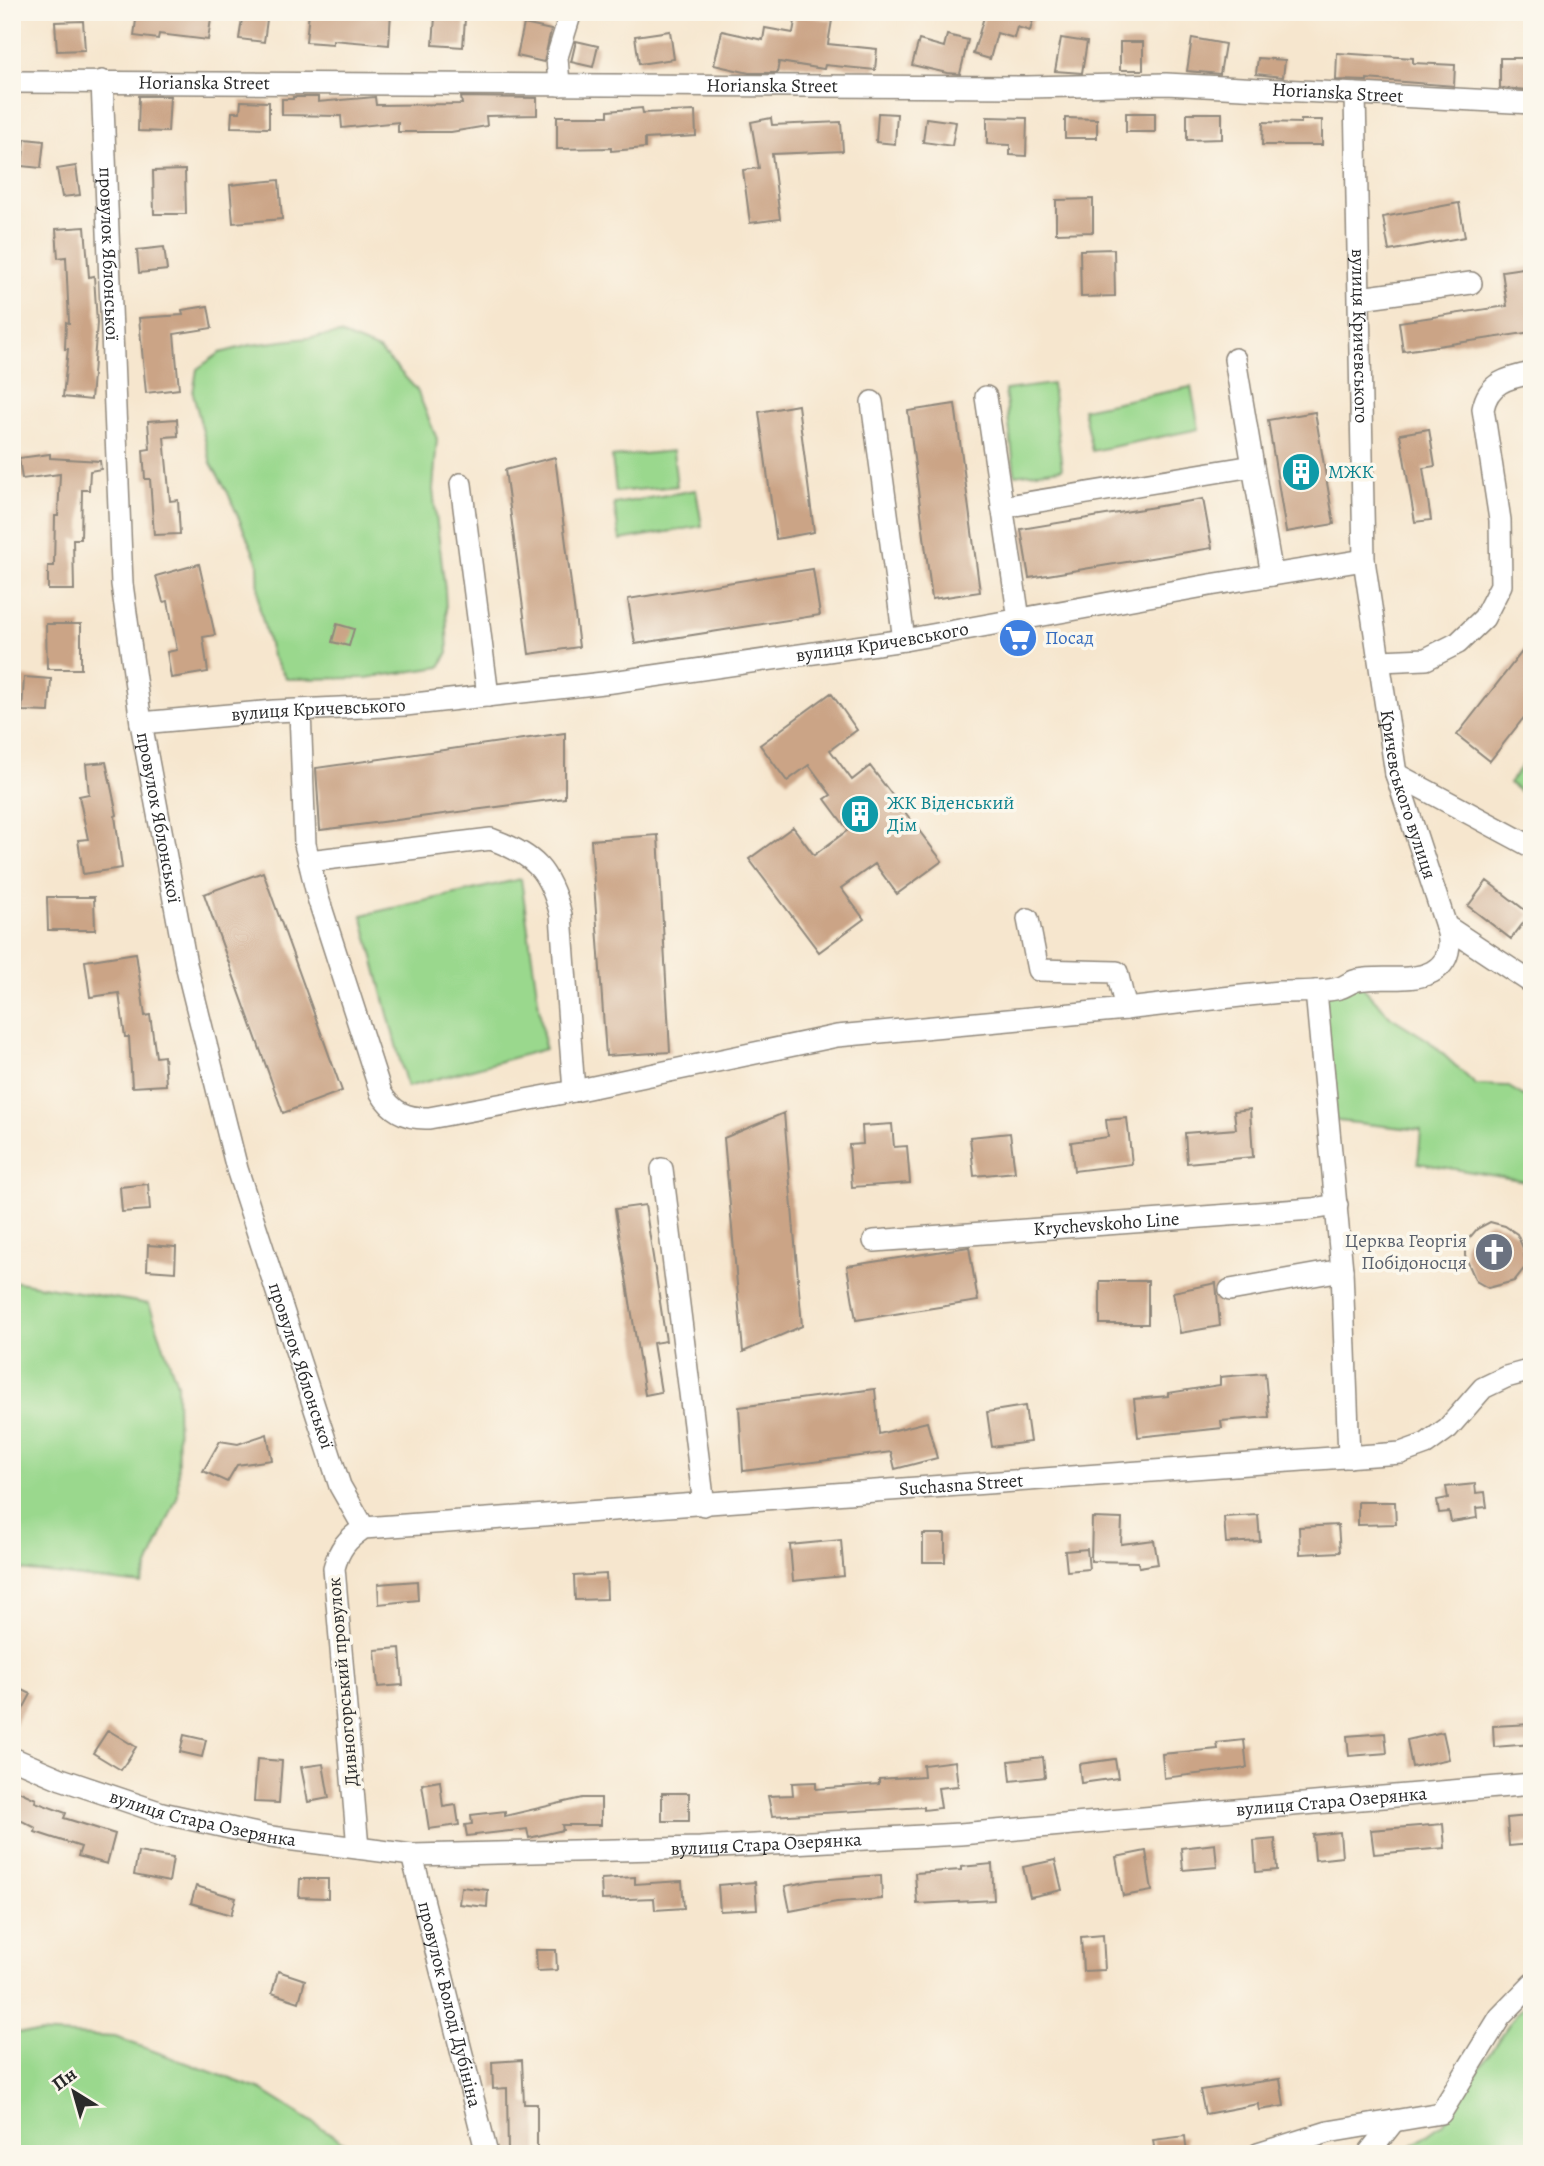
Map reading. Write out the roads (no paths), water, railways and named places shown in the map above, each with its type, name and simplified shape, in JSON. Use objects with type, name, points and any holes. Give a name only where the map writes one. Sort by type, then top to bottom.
[{"type":"street","points":[[559,85],[557,57],[571,12]]},
{"type":"street","name":"провулок Яблонської","points":[[102,81],[122,584],[141,723],[186,964],[237,1168],[340,1486],[364,1528]]},
{"type":"street","name":"Horianska Street","points":[[12,82],[1027,87],[1166,84],[1532,103]]},
{"type":"street","name":"вулиця Кричевського","points":[[141,723],[300,710],[405,705],[612,682],[904,640],[1364,560],[1355,94]]},
{"type":"street","points":[[1360,299],[1471,283]]},
{"type":"street","points":[[1235,359],[1272,575]]},
{"type":"street","points":[[1380,661],[1426,659],[1458,643],[1485,618],[1501,585],[1500,520],[1483,409],[1485,398],[1499,382],[1532,373]]},
{"type":"street","points":[[986,397],[1019,619]]},
{"type":"street","points":[[872,402],[904,640]]},
{"type":"street","points":[[1002,507],[1253,466]]},
{"type":"street","points":[[461,484],[488,696]]},
{"type":"street","name":"Кричевського вулиця","points":[[1364,560],[1396,774],[1446,926]]},
{"type":"street","points":[[300,710],[303,835],[318,898],[381,1093],[394,1110],[415,1118],[429,1118],[575,1091],[837,1037],[1283,992],[1316,991],[1340,988],[1356,980],[1430,973],[1446,958],[1450,947],[1446,926]]},
{"type":"street","points":[[1396,774],[1532,846]]},
{"type":"street","points":[[309,861],[491,839],[517,849],[539,866],[554,888],[561,915],[575,1091]]},
{"type":"street","points":[[1028,919],[1038,970],[1118,972],[1126,1009]]},
{"type":"street","points":[[1446,926],[1532,983]]},
{"type":"street","points":[[1316,991],[1342,1270],[1349,1457]]},
{"type":"street","points":[[662,1169],[704,1505]]},
{"type":"street","name":"Krychevskoho Line","points":[[874,1241],[1337,1205]]},
{"type":"street","points":[[1230,1290],[1342,1270]]},
{"type":"street","name":"Suchasna Street","points":[[364,1528],[1401,1453],[1426,1444],[1448,1428],[1483,1388],[1506,1377],[1532,1370]]},
{"type":"street","name":"Дивногорський провулок","points":[[358,1848],[334,1568],[344,1543],[364,1528]]},
{"type":"street","name":"вулиця Стара Озерянка","points":[[12,1758],[61,1779],[162,1813],[271,1837],[412,1856],[700,1848],[960,1835],[1532,1784]]},
{"type":"street","name":"провулок Володі Дубініна","points":[[412,1856],[487,2154]]},
{"type":"street","points":[[1258,2154],[1328,2132],[1441,2113],[1500,2017],[1532,1984]]},
{"type":"street","points":[[1368,2154],[1394,2121]]},
{"type":"place","name":"МЖК","points":[[1301,472]]},
{"type":"place","name":"Посад","points":[[1018,638]]},
{"type":"place","name":"ЖК Віденський Дім","points":[[860,814]]},
{"type":"place","name":"Церква Георгія Побідоносця","points":[[1494,1252]]}]
